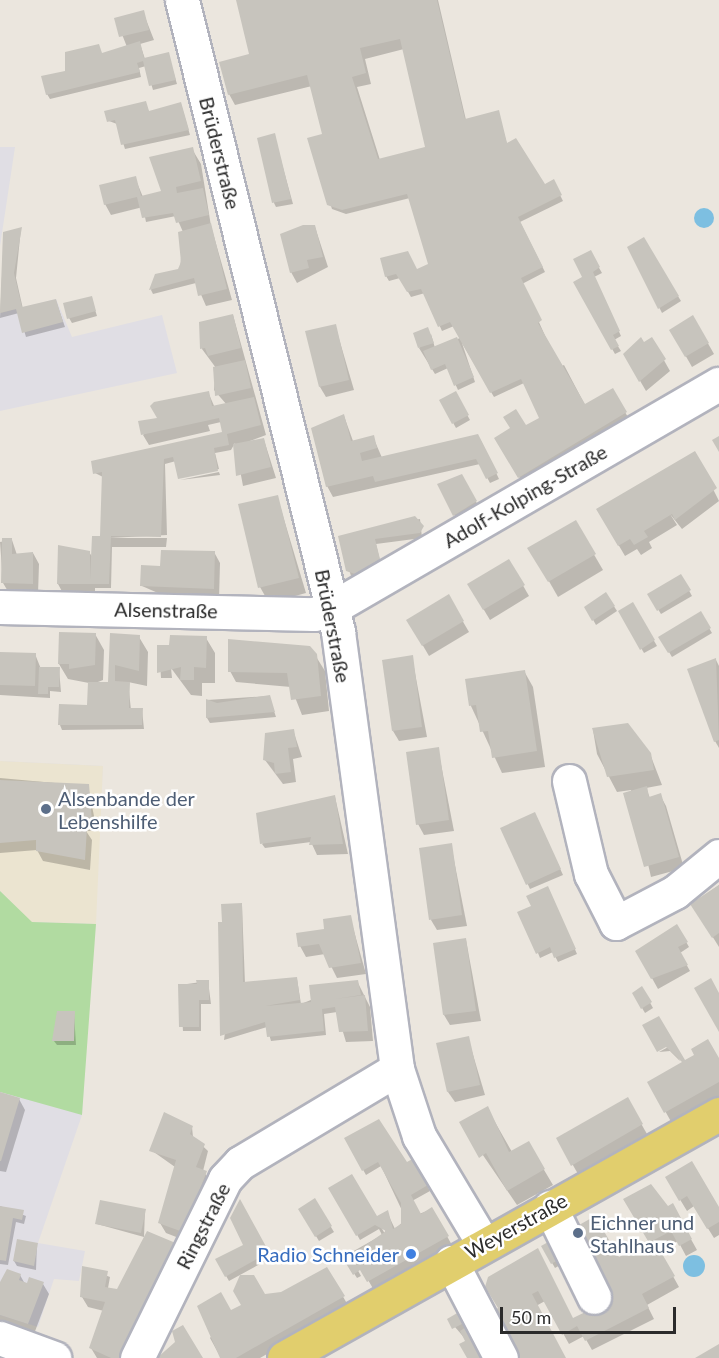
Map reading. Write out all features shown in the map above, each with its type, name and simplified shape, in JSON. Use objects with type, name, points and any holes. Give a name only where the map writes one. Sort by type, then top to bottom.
[{"type":"main road","name":"Weyerstraße","points":[[284,1358],[319,1349],[483,1243],[719,1114]]},
{"type":"street","name":"Brüderstraße","points":[[182,0],[332,608],[397,1070],[419,1136],[483,1243]]},
{"type":"street","name":"Adolf-Kolping-Straße","points":[[332,608],[719,384]]},
{"type":"street","name":"Alsenstraße","points":[[0,607],[314,614],[332,608]]},
{"type":"street","points":[[569,781],[591,874],[616,923],[675,892],[719,856]]},
{"type":"street","name":"Ringstraße","points":[[137,1358],[225,1179],[240,1163],[397,1070]]},
{"type":"street","points":[[549,1207],[594,1297]]},
{"type":"street","points":[[452,1262],[501,1358]]},
{"type":"street","points":[[0,1338],[54,1358]]},
{"type":"shaded area","points":[[0,147],[15,147],[0,246]]},
{"type":"shaded area","points":[[56,299],[72,337],[162,315],[177,373],[0,411],[0,313]]},
{"type":"shaded area","points":[[0,761],[103,766],[82,1115],[38,1243],[85,1251],[79,1281],[54,1279],[38,1327],[0,1315]]},
{"type":"shaded area","points":[[0,761],[103,766],[96,924],[31,922],[0,891]]},
{"type":"green space","points":[[0,891],[32,922],[96,924],[82,1115],[0,1092]]},
{"type":"water","points":[[700,208],[708,208],[714,214],[714,222],[708,228],[700,228],[694,222],[694,214]]},
{"type":"water","points":[[694,1255],[702,1258],[705,1266],[702,1274],[694,1277],[686,1274],[683,1266],[686,1258]]},
{"type":"building","points":[[236,0],[437,0],[465,119],[499,110],[507,143],[516,138],[545,184],[554,179],[562,195],[518,217],[543,267],[521,278],[542,320],[538,323],[585,404],[613,388],[627,412],[518,478],[494,438],[510,428],[503,417],[516,409],[526,425],[539,418],[521,379],[490,393],[450,322],[438,327],[421,289],[407,292],[396,274],[385,277],[380,258],[408,251],[417,269],[428,264],[407,194],[342,210],[327,205],[307,138],[322,134],[307,75],[228,95],[219,62],[249,54]],"holes":[[[400,39],[425,147],[378,159],[352,77],[366,73],[360,48]]]},
{"type":"building","points":[[144,10],[149,30],[119,37],[114,18]]},
{"type":"building","points":[[140,41],[144,58],[169,52],[176,80],[149,86],[143,61],[137,63],[140,72],[46,95],[41,76],[65,71],[65,52],[99,44],[102,53]]},
{"type":"building","points":[[146,101],[149,111],[181,102],[189,130],[121,145],[115,120],[107,122],[104,111]]},
{"type":"building","points":[[275,133],[291,199],[272,203],[257,138]]},
{"type":"building","points":[[193,147],[201,181],[176,187],[177,193],[203,188],[209,215],[176,223],[173,213],[142,218],[137,197],[104,205],[99,185],[136,176],[141,196],[161,191],[149,157]]},
{"type":"building","points":[[211,223],[227,289],[198,296],[194,278],[149,290],[155,274],[178,269],[181,262],[178,232]]},
{"type":"building","points":[[303,225],[315,225],[323,257],[307,260],[309,268],[290,273],[280,234]]},
{"type":"building","points":[[22,227],[14,273],[22,307],[56,299],[63,322],[22,333],[16,309],[0,313],[3,232]]},
{"type":"building","points":[[644,237],[679,296],[658,309],[627,247]]},
{"type":"building","points":[[591,250],[600,267],[593,272],[620,331],[613,335],[619,346],[611,350],[573,282],[582,277],[573,259]]},
{"type":"building","points":[[92,296],[96,311],[67,319],[63,303]]},
{"type":"building","points":[[233,314],[241,348],[208,356],[205,348],[200,349],[199,322]]},
{"type":"building","points":[[693,315],[709,343],[685,357],[669,330]]},
{"type":"building","points":[[336,324],[349,380],[319,387],[305,331]]},
{"type":"building","points":[[428,327],[434,343],[418,348],[413,333]]},
{"type":"building","points":[[457,337],[474,377],[454,386],[445,364],[431,370],[423,351]]},
{"type":"building","points":[[641,337],[644,342],[652,337],[666,359],[639,382],[623,354]]},
{"type":"building","points":[[245,360],[251,388],[215,396],[213,367]]},
{"type":"building","points":[[209,391],[212,406],[254,397],[261,425],[227,434],[229,445],[214,448],[218,471],[178,479],[173,457],[164,459],[161,537],[111,536],[109,584],[57,584],[58,545],[90,551],[90,580],[92,536],[100,536],[102,472],[93,474],[91,461],[222,432],[219,418],[141,435],[138,421],[157,418],[150,406],[154,402]]},
{"type":"building","points":[[456,391],[469,415],[452,424],[439,400]]},
{"type":"building","points":[[344,414],[351,441],[374,435],[377,448],[360,453],[362,461],[478,434],[498,473],[486,479],[476,459],[375,482],[373,476],[326,487],[311,428]]},
{"type":"building","points":[[719,436],[719,452],[712,440]]},
{"type":"building","points":[[264,438],[271,467],[236,476],[233,444]]},
{"type":"building","points":[[695,451],[717,488],[675,520],[672,514],[644,531],[648,537],[634,545],[630,539],[618,546],[596,509]]},
{"type":"building","points":[[462,474],[477,501],[453,516],[437,484]]},
{"type":"building","points":[[278,495],[299,578],[258,588],[238,504]]},
{"type":"building","points":[[415,516],[424,526],[420,533],[375,539],[380,559],[355,574],[346,571],[338,536]]},
{"type":"building","points":[[576,520],[596,554],[548,582],[527,548]]},
{"type":"building","points":[[2,538],[12,538],[12,554],[33,552],[33,584],[1,583]]},
{"type":"building","points":[[161,550],[215,551],[214,589],[140,586],[141,565],[160,566]]},
{"type":"building","points":[[509,559],[525,585],[483,610],[467,584]]},
{"type":"building","points":[[681,574],[691,590],[657,611],[647,594]]},
{"type":"building","points":[[606,592],[615,606],[592,621],[584,607]]},
{"type":"building","points":[[449,594],[464,621],[422,646],[406,620]]},
{"type":"building","points":[[633,602],[655,640],[640,650],[618,611]]},
{"type":"building","points":[[701,611],[711,628],[668,653],[658,637]]},
{"type":"building","points":[[59,632],[96,633],[95,665],[69,669],[69,664],[58,664]]},
{"type":"building","points":[[110,633],[140,635],[139,671],[115,665],[115,681],[130,682],[129,708],[143,708],[142,725],[58,725],[59,704],[87,705],[88,682],[108,682]]},
{"type":"building","points":[[170,635],[207,636],[206,668],[194,667],[194,680],[180,680],[181,667],[157,673],[157,645],[169,645]]},
{"type":"building","points":[[228,639],[310,646],[317,654],[321,696],[291,700],[287,673],[228,672]]},
{"type":"building","points":[[0,652],[36,653],[35,686],[0,685]]},
{"type":"building","points":[[413,655],[422,727],[392,731],[382,660]]},
{"type":"building","points":[[716,658],[719,740],[714,742],[687,669]]},
{"type":"building","points":[[39,667],[60,667],[59,687],[48,687],[48,694],[38,694]]},
{"type":"building","points":[[525,670],[537,751],[492,758],[488,731],[480,732],[476,705],[469,706],[465,679]]},
{"type":"building","points":[[270,695],[275,712],[206,718],[206,699],[217,703]]},
{"type":"building","points":[[628,723],[651,753],[654,770],[607,777],[592,728]]},
{"type":"building","points":[[294,729],[297,747],[288,748],[291,772],[275,774],[274,763],[263,760],[265,733]]},
{"type":"building","points":[[439,747],[449,820],[416,825],[406,752]]},
{"type":"building","name":"Alsenbande der Lebenshilfe","points":[[0,780],[89,784],[92,821],[74,820],[74,827],[87,828],[85,860],[36,851],[36,840],[0,843]]},
{"type":"building","points":[[647,786],[649,797],[661,793],[679,857],[644,867],[623,793]]},
{"type":"building","points":[[335,795],[343,844],[309,845],[311,837],[260,844],[256,813]]},
{"type":"building","points":[[535,812],[561,869],[526,885],[500,828]]},
{"type":"building","points":[[452,843],[462,915],[429,920],[419,848]]},
{"type":"building","points":[[719,885],[719,933],[712,938],[690,904]]},
{"type":"building","points":[[548,886],[576,949],[554,958],[550,947],[536,954],[517,912],[531,906],[526,896]]},
{"type":"building","points":[[242,903],[243,982],[297,977],[300,1000],[265,1006],[311,1002],[309,985],[358,980],[361,995],[335,999],[365,995],[368,1031],[339,1032],[335,1007],[322,1009],[324,1031],[267,1037],[265,1022],[220,1036],[218,922],[222,922],[221,904]]},
{"type":"building","points":[[351,915],[361,963],[329,968],[319,944],[298,947],[296,933],[324,929],[323,919]]},
{"type":"building","points":[[677,924],[688,942],[678,947],[688,965],[651,979],[635,951]]},
{"type":"building","points":[[466,938],[476,1011],[443,1015],[433,943]]},
{"type":"building","points":[[711,978],[719,993],[719,1032],[694,988]]},
{"type":"building","points":[[196,980],[209,980],[209,1000],[199,1000],[199,1027],[179,1027],[178,984],[197,984]]},
{"type":"building","points":[[642,986],[652,1002],[641,1009],[632,993]]},
{"type":"building","points":[[57,1011],[75,1011],[74,1041],[52,1041]]},
{"type":"building","points":[[659,1016],[685,1060],[694,1055],[691,1049],[708,1039],[719,1058],[719,1082],[664,1113],[647,1082],[682,1062],[666,1047],[657,1052],[642,1025]]},
{"type":"building","points":[[469,1036],[480,1085],[447,1092],[436,1043]]},
{"type":"building","points":[[0,1092],[20,1098],[1,1161],[0,1161]]},
{"type":"building","points":[[628,1097],[643,1124],[571,1166],[556,1138]]},
{"type":"building","points":[[488,1106],[509,1152],[529,1141],[545,1169],[507,1191],[486,1153],[479,1158],[459,1122]]},
{"type":"building","points":[[164,1112],[193,1126],[190,1134],[205,1144],[196,1167],[207,1171],[183,1232],[158,1223],[176,1160],[149,1151]]},
{"type":"building","points":[[379,1119],[407,1162],[414,1158],[428,1185],[411,1195],[421,1214],[432,1207],[449,1236],[367,1282],[360,1270],[353,1275],[344,1260],[386,1231],[375,1225],[356,1236],[328,1188],[352,1174],[377,1216],[388,1210],[393,1229],[401,1224],[401,1203],[378,1162],[362,1171],[344,1138]]},
{"type":"building","points":[[692,1161],[719,1207],[719,1222],[707,1229],[687,1196],[679,1201],[665,1177]]},
{"type":"building","points":[[651,1184],[668,1206],[673,1203],[692,1239],[679,1246],[671,1231],[654,1240],[675,1276],[642,1294],[649,1308],[585,1341],[577,1326],[562,1335],[538,1291],[532,1294],[566,1358],[515,1358],[489,1314],[498,1308],[485,1287],[488,1277],[538,1248],[573,1318],[612,1299],[591,1262],[565,1233],[595,1216],[619,1257],[648,1241],[623,1199]]},
{"type":"building","points":[[315,1198],[332,1226],[315,1237],[298,1209]]},
{"type":"building","points":[[240,1199],[269,1252],[225,1277],[215,1259],[243,1245],[230,1218]]},
{"type":"building","points":[[100,1200],[146,1209],[141,1233],[95,1224]]},
{"type":"building","points":[[0,1206],[24,1210],[22,1220],[13,1218],[6,1261],[0,1260]]},
{"type":"building","points":[[147,1231],[178,1244],[120,1358],[111,1358],[89,1348],[105,1302],[80,1297],[82,1266],[108,1271],[105,1287],[117,1289]]},
{"type":"building","points":[[559,1236],[569,1254],[551,1264],[541,1246]]},
{"type":"building","points":[[17,1239],[38,1243],[34,1266],[13,1261]]},
{"type":"building","points":[[327,1267],[345,1296],[236,1358],[220,1358],[197,1306],[221,1292],[231,1310],[241,1305],[233,1291],[240,1275],[254,1275],[265,1294],[281,1292]]},
{"type":"building","points":[[7,1269],[21,1274],[19,1280],[27,1283],[29,1277],[44,1282],[28,1324],[0,1315],[0,1282]]},
{"type":"building","points":[[459,1312],[464,1323],[452,1329],[447,1319]]},
{"type":"building","points":[[183,1325],[203,1358],[157,1358],[175,1342],[172,1331]]},
{"type":"building","points":[[466,1327],[483,1358],[467,1358],[459,1344],[465,1341],[460,1331]]},
{"type":"building","points":[[719,1344],[719,1358],[695,1358]]},
{"type":"place","name":"Alsenbande der Lebenshilfe","points":[[46,809]]},
{"type":"place","name":"Eichner und Stahlhaus","points":[[578,1233]]},
{"type":"place","name":"Radio Schneider","points":[[411,1254]]}]
